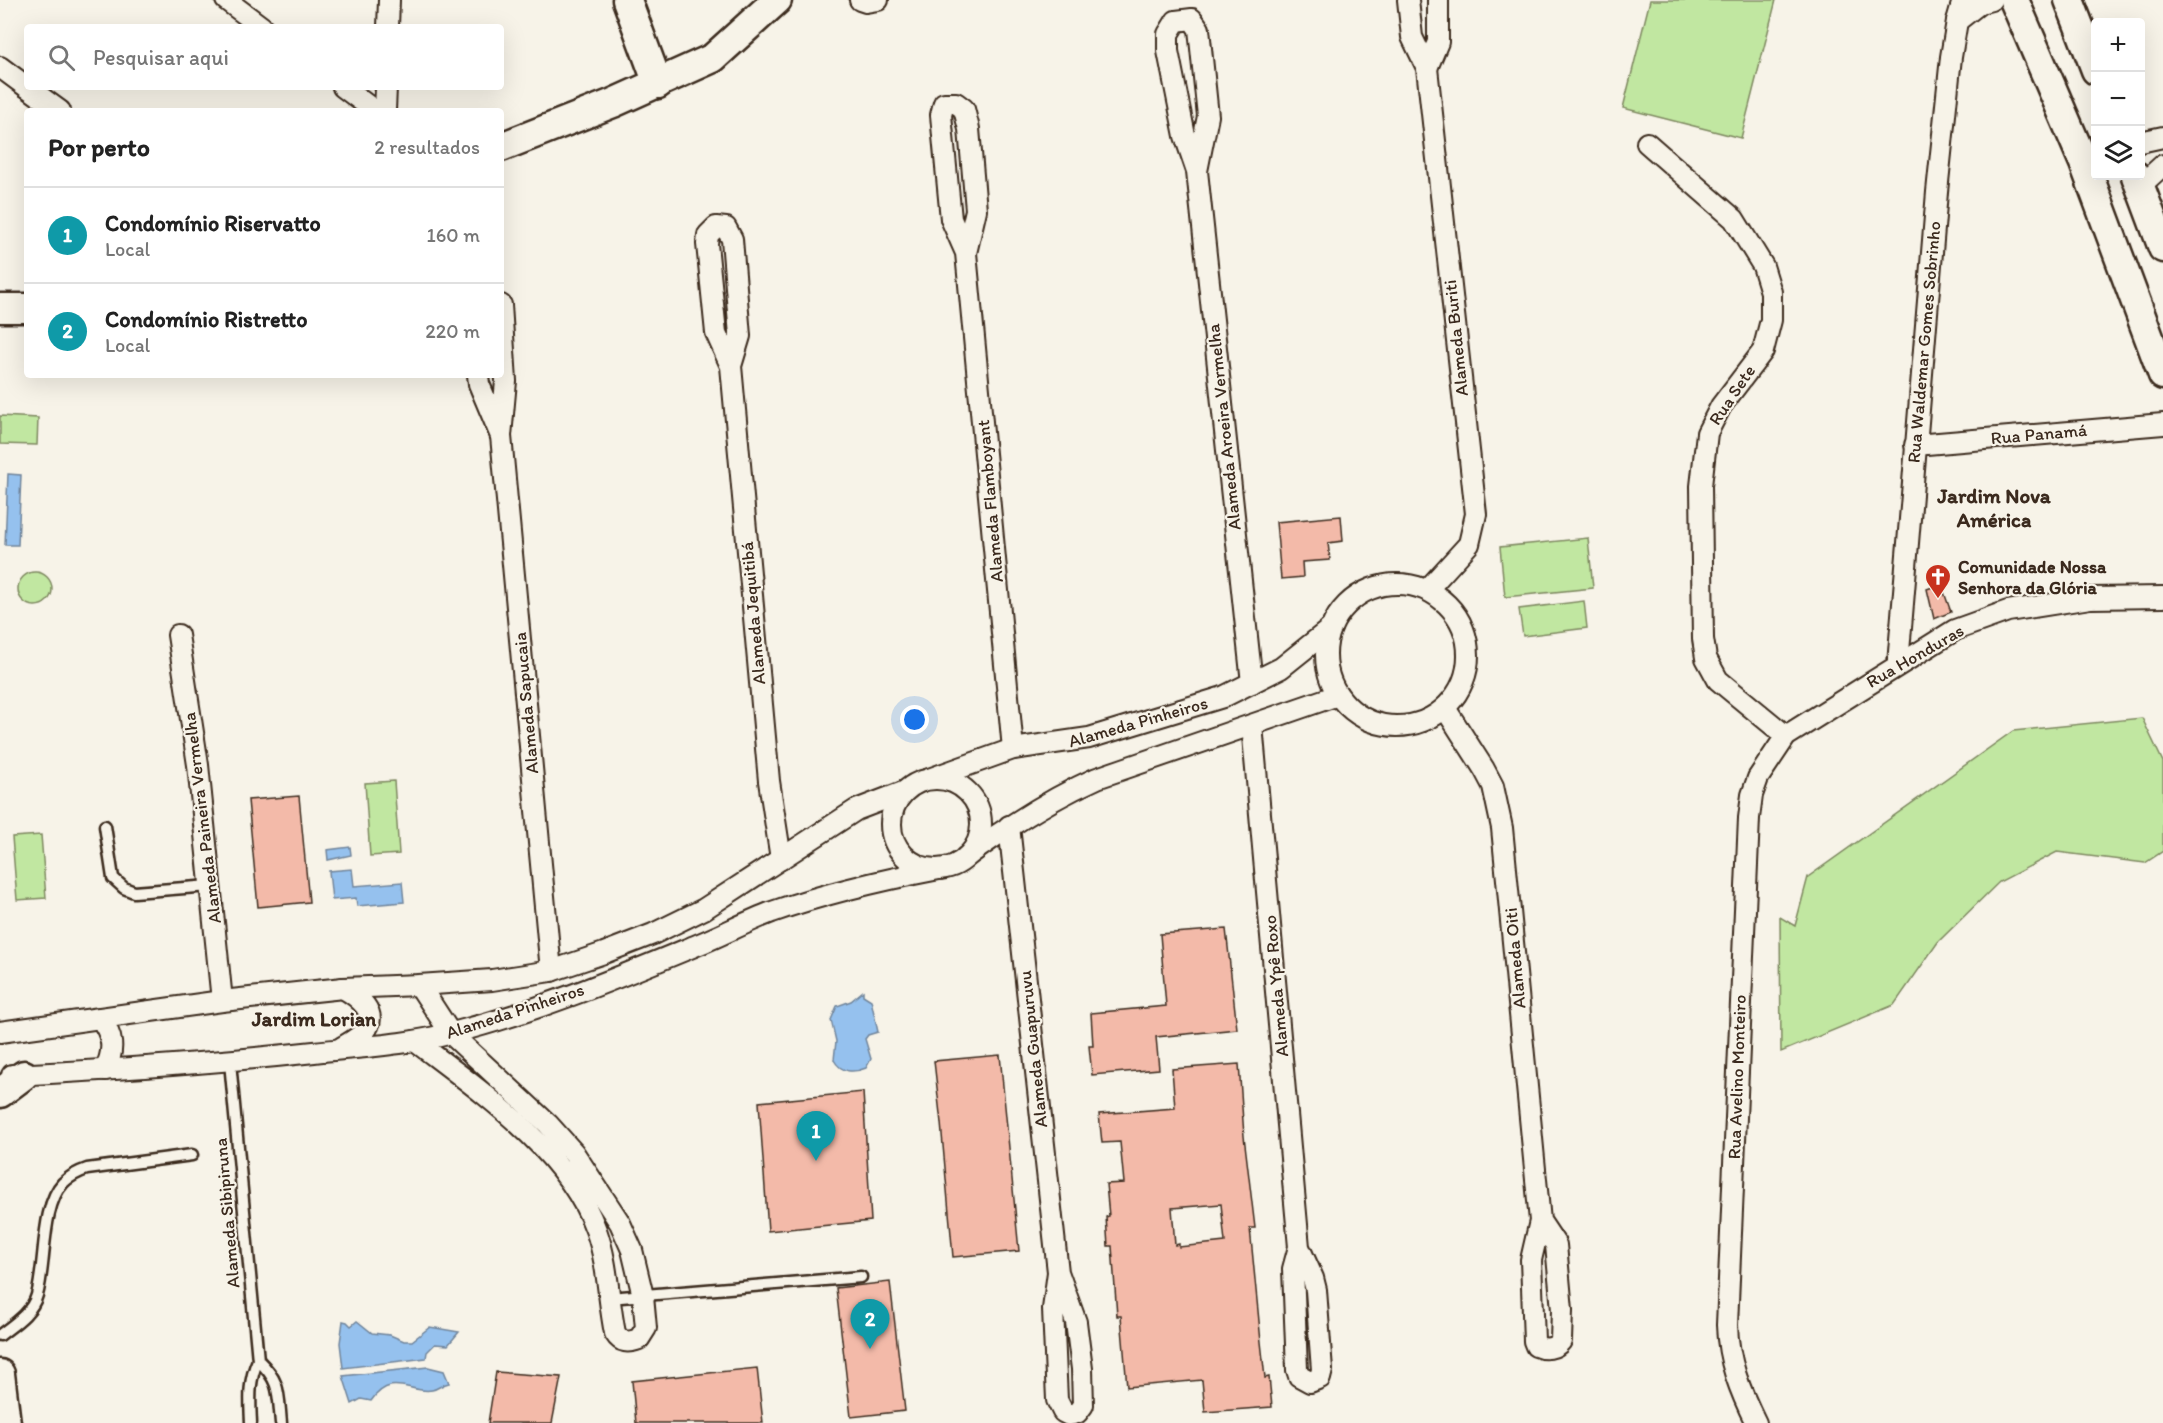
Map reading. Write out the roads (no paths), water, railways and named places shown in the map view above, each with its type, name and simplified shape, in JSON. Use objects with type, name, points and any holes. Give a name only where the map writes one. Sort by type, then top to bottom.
[{"type":"main road","points":[[627,0],[658,84]]},
{"type":"main road","points":[[504,146],[658,84],[713,58],[777,0]]},
{"type":"main road","points":[[2014,0],[2084,163],[2163,375]]},
{"type":"main road","points":[[2069,0],[2091,57]]},
{"type":"main road","points":[[2138,181],[2163,248]]},
{"type":"main road","points":[[0,308],[24,308]]},
{"type":"main road","points":[[0,1093],[12,1075]]},
{"type":"main road","points":[[0,1374],[5,1422]]},
{"type":"street","points":[[226,0],[258,24]]},
{"type":"street","points":[[388,24],[389,0]]},
{"type":"street","points":[[860,0],[866,2],[878,0]]},
{"type":"street","name":"Alameda Buriti","points":[[1408,0],[1412,37],[1427,68],[1476,514],[1469,544],[1426,590]]},
{"type":"street","name":"Alameda Buriti","points":[[1427,68],[1438,42],[1438,0]]},
{"type":"street","name":"Rua Waldemar Gomes Sobrinho","points":[[1898,664],[1937,192],[1951,57],[1963,0]]},
{"type":"street","points":[[1957,21],[1980,3],[1991,0]]},
{"type":"street","name":"Alameda Aroeira Vermelha","points":[[1197,171],[1208,116],[1199,29],[1192,19],[1176,21],[1168,34],[1168,51],[1185,136],[1197,171],[1252,683]]},
{"type":"street","points":[[0,67],[24,85]]},
{"type":"street","points":[[31,90],[56,108]]},
{"type":"street","points":[[347,90],[371,108]]},
{"type":"street","points":[[385,108],[386,90]]},
{"type":"street","name":"Alameda Flamboyant","points":[[966,253],[976,210],[969,129],[964,109],[956,103],[944,102],[940,115],[951,219],[966,253],[1013,749]]},
{"type":"street","name":"Rua Sete","points":[[1647,144],[1734,219],[1763,266],[1771,292],[1771,320],[1763,351],[1721,406],[1707,433],[1701,486],[1703,639],[1706,658],[1718,680],[1786,736]]},
{"type":"street","points":[[2138,181],[2163,165]]},
{"type":"street","name":"Alameda Jequitibá","points":[[731,366],[740,336],[732,239],[726,228],[716,227],[708,235],[707,244],[716,333],[731,366],[769,781],[781,859]]},
{"type":"street","name":"Alameda Sapucaia","points":[[504,351],[506,381],[501,436],[551,970]]},
{"type":"street","name":"Alameda Sapucaia","points":[[478,378],[501,436]]},
{"type":"street","name":"Rua Panamá","points":[[1915,445],[2163,424]]},
{"type":"street","points":[[1404,584],[1426,590],[1446,604],[1460,622],[1468,644],[1468,668],[1460,690],[1445,708],[1424,721],[1401,726],[1377,723],[1355,713],[1338,695],[1328,674],[1326,651],[1331,628],[1343,609],[1360,594],[1382,586],[1404,584]]},
{"type":"street","name":"Rua Honduras","points":[[1786,736],[1955,630],[2008,611],[2090,598],[2163,597]]},
{"type":"street","name":"Alameda Pinheiros","points":[[929,779],[1013,749],[1089,738],[1198,706],[1281,668],[1331,628]]},
{"type":"street","name":"Alameda Paineira Vermelha","points":[[178,635],[198,765],[222,1001]]},
{"type":"street","name":"Alameda Pinheiros","points":[[966,857],[1009,826],[1067,791],[1097,778],[1338,695]]},
{"type":"street","name":"Alameda Oiti","points":[[1445,708],[1484,769],[1493,786],[1499,806],[1540,1221],[1531,1260],[1534,1341],[1536,1346],[1545,1349],[1554,1347],[1561,1341],[1562,1310],[1556,1245],[1540,1221]]},
{"type":"street","name":"Alameda Ypê Roxo","points":[[1252,725],[1299,1247],[1316,1290],[1321,1356],[1320,1378],[1310,1382],[1299,1376],[1297,1370],[1293,1269],[1299,1247]]},
{"type":"street","name":"Rua Avelino Monteiro","points":[[1756,1423],[1736,1380],[1727,1341],[1726,1325],[1749,818],[1752,795],[1758,778],[1786,736]]},
{"type":"street","points":[[929,779],[944,779],[957,784],[969,793],[980,818],[980,832],[975,846],[966,857],[954,865],[939,869],[924,867],[909,860],[898,849],[892,835],[890,820],[894,805],[903,792],[915,783],[929,779]]},
{"type":"street","name":"Alameda Pinheiros","points":[[0,1032],[222,1001],[343,988],[492,980],[551,970],[653,934],[694,914],[856,810],[903,792]]},
{"type":"street","name":"Alameda Guapuruvu","points":[[1009,826],[1058,1272],[1076,1322],[1082,1370],[1083,1405],[1077,1413],[1069,1415],[1063,1412],[1057,1400],[1053,1310],[1058,1272]]},
{"type":"street","name":"Alameda Pinheiros","points":[[12,1075],[230,1062],[415,1041],[451,1034],[510,1017],[558,999],[808,900],[862,885],[939,869]]},
{"type":"street","points":[[415,1041],[513,1119],[558,1167],[587,1211],[596,1230],[603,1254],[615,1333],[619,1340],[631,1342],[639,1339],[646,1328],[643,1296],[632,1250],[620,1223],[574,1153],[548,1124],[451,1034],[419,985]]},
{"type":"street","points":[[339,1050],[366,1030],[370,1021],[368,1011],[360,998],[343,988]]},
{"type":"street","points":[[100,1018],[108,1029],[113,1043],[110,1060],[105,1070]]},
{"type":"street","points":[[603,1254],[632,1250]]},
{"type":"lane","points":[[105,826],[113,878],[124,888],[134,892],[210,886]]},
{"type":"lane","name":"Alameda Sibipiruna","points":[[230,1062],[258,1360]]},
{"type":"lane","points":[[0,1335],[28,1312],[37,1296],[46,1228],[52,1204],[62,1184],[73,1175],[87,1169],[192,1155]]},
{"type":"lane","points":[[609,1298],[861,1277]]},
{"type":"lane","points":[[251,1423],[249,1389],[251,1376],[258,1360],[273,1376],[278,1387],[281,1423]]},
{"type":"water","points":[[8,474],[21,475],[18,545],[5,545]]},
{"type":"water","points":[[350,847],[351,855],[328,860],[327,850]]},
{"type":"water","points":[[352,869],[354,886],[402,882],[404,902],[357,906],[356,898],[332,900],[329,871]]},
{"type":"water","points":[[863,991],[863,995],[871,1000],[878,1032],[868,1035],[865,1039],[871,1059],[866,1068],[848,1071],[834,1060],[836,1041],[831,1020],[837,1006],[851,1001]]},
{"type":"water","points":[[343,1321],[351,1326],[357,1321],[372,1333],[390,1335],[404,1341],[412,1341],[430,1327],[459,1332],[448,1345],[435,1344],[427,1352],[426,1358],[343,1368],[340,1343]]},
{"type":"water","points":[[428,1367],[444,1371],[449,1383],[424,1390],[394,1385],[386,1387],[371,1401],[361,1399],[352,1404],[343,1376]]},
{"type":"place","name":"Comunidade Nossa Senhora da Glória","points":[[1938,600]]},
{"type":"place","name":"Condomínio Riservatto","points":[[816,1161]]},
{"type":"place","name":"Condomínio Ristretto","points":[[870,1349]]},
{"type":"district","name":"Jardim Nova América","points":[[1994,507]]},
{"type":"district","name":"Jardim Lorian","points":[[314,1018]]}]
